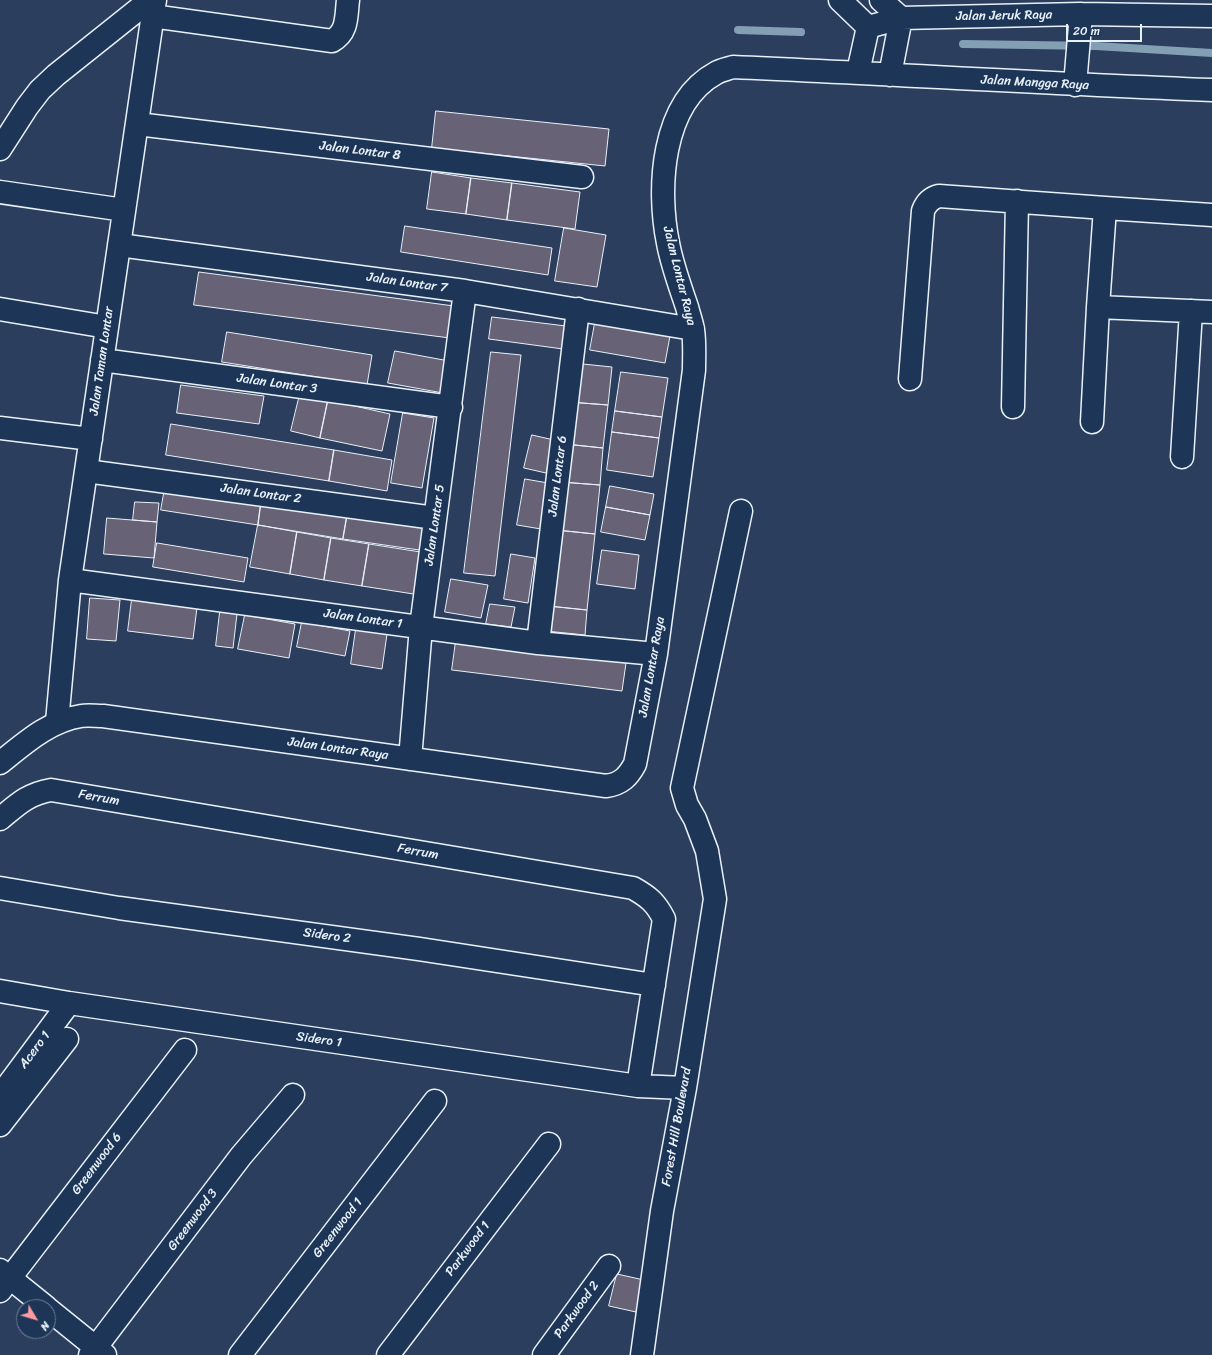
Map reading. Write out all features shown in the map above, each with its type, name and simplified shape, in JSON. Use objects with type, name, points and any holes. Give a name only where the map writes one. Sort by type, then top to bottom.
[{"type":"street","points":[[0,149],[27,107],[40,90],[56,75],[152,5],[332,41],[339,36],[345,27],[348,0]]},
{"type":"street","points":[[840,0],[868,27],[858,72]]},
{"type":"street","points":[[881,0],[901,18],[890,75]]},
{"type":"street","name":"Jalan Taman Lontar","points":[[57,722],[70,580],[137,124],[152,5]]},
{"type":"street","name":"Jalan Jeruk Raya","points":[[868,27],[901,18],[974,8],[1080,19],[1212,16]]},
{"type":"street","points":[[1075,77],[1080,19]]},
{"type":"street","name":"Jalan Lontar Raya","points":[[0,763],[44,729],[57,722],[82,716],[103,716],[606,786],[614,785],[624,780],[631,772],[635,764],[656,654],[694,370],[693,330],[668,242],[664,211],[664,172],[672,128],[690,95],[703,82],[717,72],[733,67],[858,72]]},
{"type":"street","name":"Jalan Mangga Raya","points":[[858,72],[890,75],[1075,77],[1212,90]]},
{"type":"street","name":"Jalan Lontar 8","points":[[137,124],[582,177]]},
{"type":"street","points":[[0,192],[124,210]]},
{"type":"street","points":[[910,379],[923,211],[925,206],[934,197],[939,196],[1017,201],[1212,215]]},
{"type":"street","points":[[1013,407],[1017,201]]},
{"type":"street","points":[[1092,422],[1105,208]]},
{"type":"street","name":"Jalan Lontar 7","points":[[119,245],[465,291],[578,309],[693,330]]},
{"type":"street","name":"Jalan Lontar 5","points":[[410,759],[421,627],[465,291]]},
{"type":"street","points":[[1098,307],[1201,312],[1182,457]]},
{"type":"street","points":[[0,309],[107,327]]},
{"type":"street","name":"Jalan Lontar 6","points":[[538,643],[578,309]]},
{"type":"street","name":"Jalan Lontar 3","points":[[102,360],[451,407]]},
{"type":"street","points":[[0,428],[91,439]]},
{"type":"street","name":"Jalan Lontar 2","points":[[86,471],[435,518]]},
{"type":"street","name":"Forest Hill Boulevard","points":[[642,1355],[662,1211],[685,1088],[715,899],[707,851],[682,788],[741,512]]},
{"type":"street","name":"Jalan Lontar 1","points":[[70,580],[538,643],[656,654]]},
{"type":"street","name":"Ferrum","points":[[0,819],[26,798],[51,790],[633,888],[647,896],[658,907],[664,919],[638,1086]]},
{"type":"street","name":"Sidero 2","points":[[0,888],[119,908],[419,949],[654,985]]},
{"type":"street","name":"Sidero 1","points":[[0,991],[69,1003],[638,1086],[685,1088]]},
{"type":"street","name":"Acero 1","points":[[0,1096],[69,1003]]},
{"type":"street","points":[[0,1125],[67,1039]]},
{"type":"street","name":"Greenwood 6","points":[[3,1279],[185,1050]]},
{"type":"street","name":"Greenwood 3","points":[[97,1353],[241,1156],[293,1095]]},
{"type":"street","name":"Greenwood 1","points":[[240,1355],[436,1101]]},
{"type":"street","name":"Parkwood 1","points":[[388,1355],[549,1144]]},
{"type":"street","name":"Parkwood 2","points":[[544,1355],[609,1266]]},
{"type":"street","points":[[3,1279],[33,1299]]},
{"type":"street","points":[[56,1316],[97,1353]]},
{"type":"building","points":[[436,111],[609,129],[605,166],[432,148]]},
{"type":"building","points":[[432,172],[471,178],[466,214],[427,209]]},
{"type":"building","points":[[471,178],[512,183],[507,220],[466,214]]},
{"type":"building","points":[[512,183],[580,192],[575,229],[507,220]]},
{"type":"building","points":[[405,226],[552,248],[548,275],[401,252]]},
{"type":"building","points":[[564,228],[606,235],[597,287],[555,281]]},
{"type":"building","points":[[199,272],[454,306],[450,338],[194,305]]},
{"type":"building","points":[[492,317],[566,326],[563,349],[489,339]]},
{"type":"building","points":[[595,323],[670,336],[665,363],[590,350]]},
{"type":"building","points":[[227,332],[372,355],[367,385],[222,362]]},
{"type":"building","points":[[395,351],[449,361],[443,393],[388,383]]},
{"type":"building","points":[[491,352],[521,355],[495,576],[464,573]]},
{"type":"building","points":[[573,363],[612,367],[608,405],[569,402]]},
{"type":"building","points":[[621,372],[668,378],[662,417],[615,411]]},
{"type":"building","points":[[181,385],[264,396],[259,424],[177,413]]},
{"type":"building","points":[[300,394],[328,400],[320,438],[291,431]]},
{"type":"building","points":[[328,400],[390,414],[382,451],[320,438]]},
{"type":"building","points":[[569,402],[608,405],[603,448],[565,444]]},
{"type":"building","points":[[615,411],[662,417],[659,438],[612,432]]},
{"type":"building","points":[[403,413],[434,418],[422,488],[391,483]]},
{"type":"building","points":[[171,424],[334,450],[329,481],[166,455]]},
{"type":"building","points":[[612,432],[659,438],[653,477],[607,470]]},
{"type":"building","points":[[532,435],[554,440],[546,473],[524,468]]},
{"type":"building","points":[[565,444],[603,448],[600,485],[561,482]]},
{"type":"building","points":[[334,450],[392,460],[387,491],[329,481]]},
{"type":"building","points":[[525,479],[548,483],[541,529],[517,525]]},
{"type":"building","points":[[561,482],[600,485],[595,534],[556,530]]},
{"type":"building","points":[[610,486],[654,494],[650,515],[606,507]]},
{"type":"building","points":[[165,488],[261,503],[258,525],[161,510]]},
{"type":"building","points":[[135,502],[159,503],[157,522],[133,520]]},
{"type":"building","points":[[261,503],[347,516],[343,539],[258,525]]},
{"type":"building","points":[[606,507],[650,515],[645,540],[601,532]]},
{"type":"building","points":[[347,516],[429,529],[426,551],[343,539]]},
{"type":"building","points":[[107,518],[157,522],[154,558],[104,554]]},
{"type":"building","points":[[258,525],[297,532],[290,574],[250,567]]},
{"type":"building","points":[[556,530],[595,534],[587,610],[548,606]]},
{"type":"building","points":[[297,532],[331,538],[324,580],[290,574]]},
{"type":"building","points":[[331,538],[369,544],[362,586],[324,580]]},
{"type":"building","points":[[157,543],[248,558],[244,582],[153,567]]},
{"type":"building","points":[[369,544],[427,553],[420,595],[362,586]]},
{"type":"building","points":[[602,550],[639,555],[635,589],[597,584]]},
{"type":"building","points":[[511,554],[535,558],[528,603],[504,599]]},
{"type":"building","points":[[451,579],[488,585],[481,618],[445,612]]},
{"type":"building","points":[[133,591],[198,600],[193,639],[128,631]]},
{"type":"building","points":[[90,598],[120,600],[116,641],[87,639]]},
{"type":"building","points":[[490,604],[515,607],[511,627],[486,624]]},
{"type":"building","points":[[548,606],[587,610],[585,635],[546,631]]},
{"type":"building","points":[[220,612],[237,614],[233,648],[216,646]]},
{"type":"building","points":[[245,615],[295,624],[289,658],[238,649]]},
{"type":"building","points":[[302,622],[350,631],[345,656],[297,647]]},
{"type":"building","points":[[356,629],[387,634],[382,669],[351,664]]},
{"type":"building","points":[[456,641],[626,663],[622,691],[452,670]]},
{"type":"building","points":[[617,1274],[644,1280],[636,1312],[609,1306]]},
{"type":"waterway","points":[[738,30],[801,32]]},
{"type":"waterway","points":[[963,44],[1096,46],[1212,53]]}]
